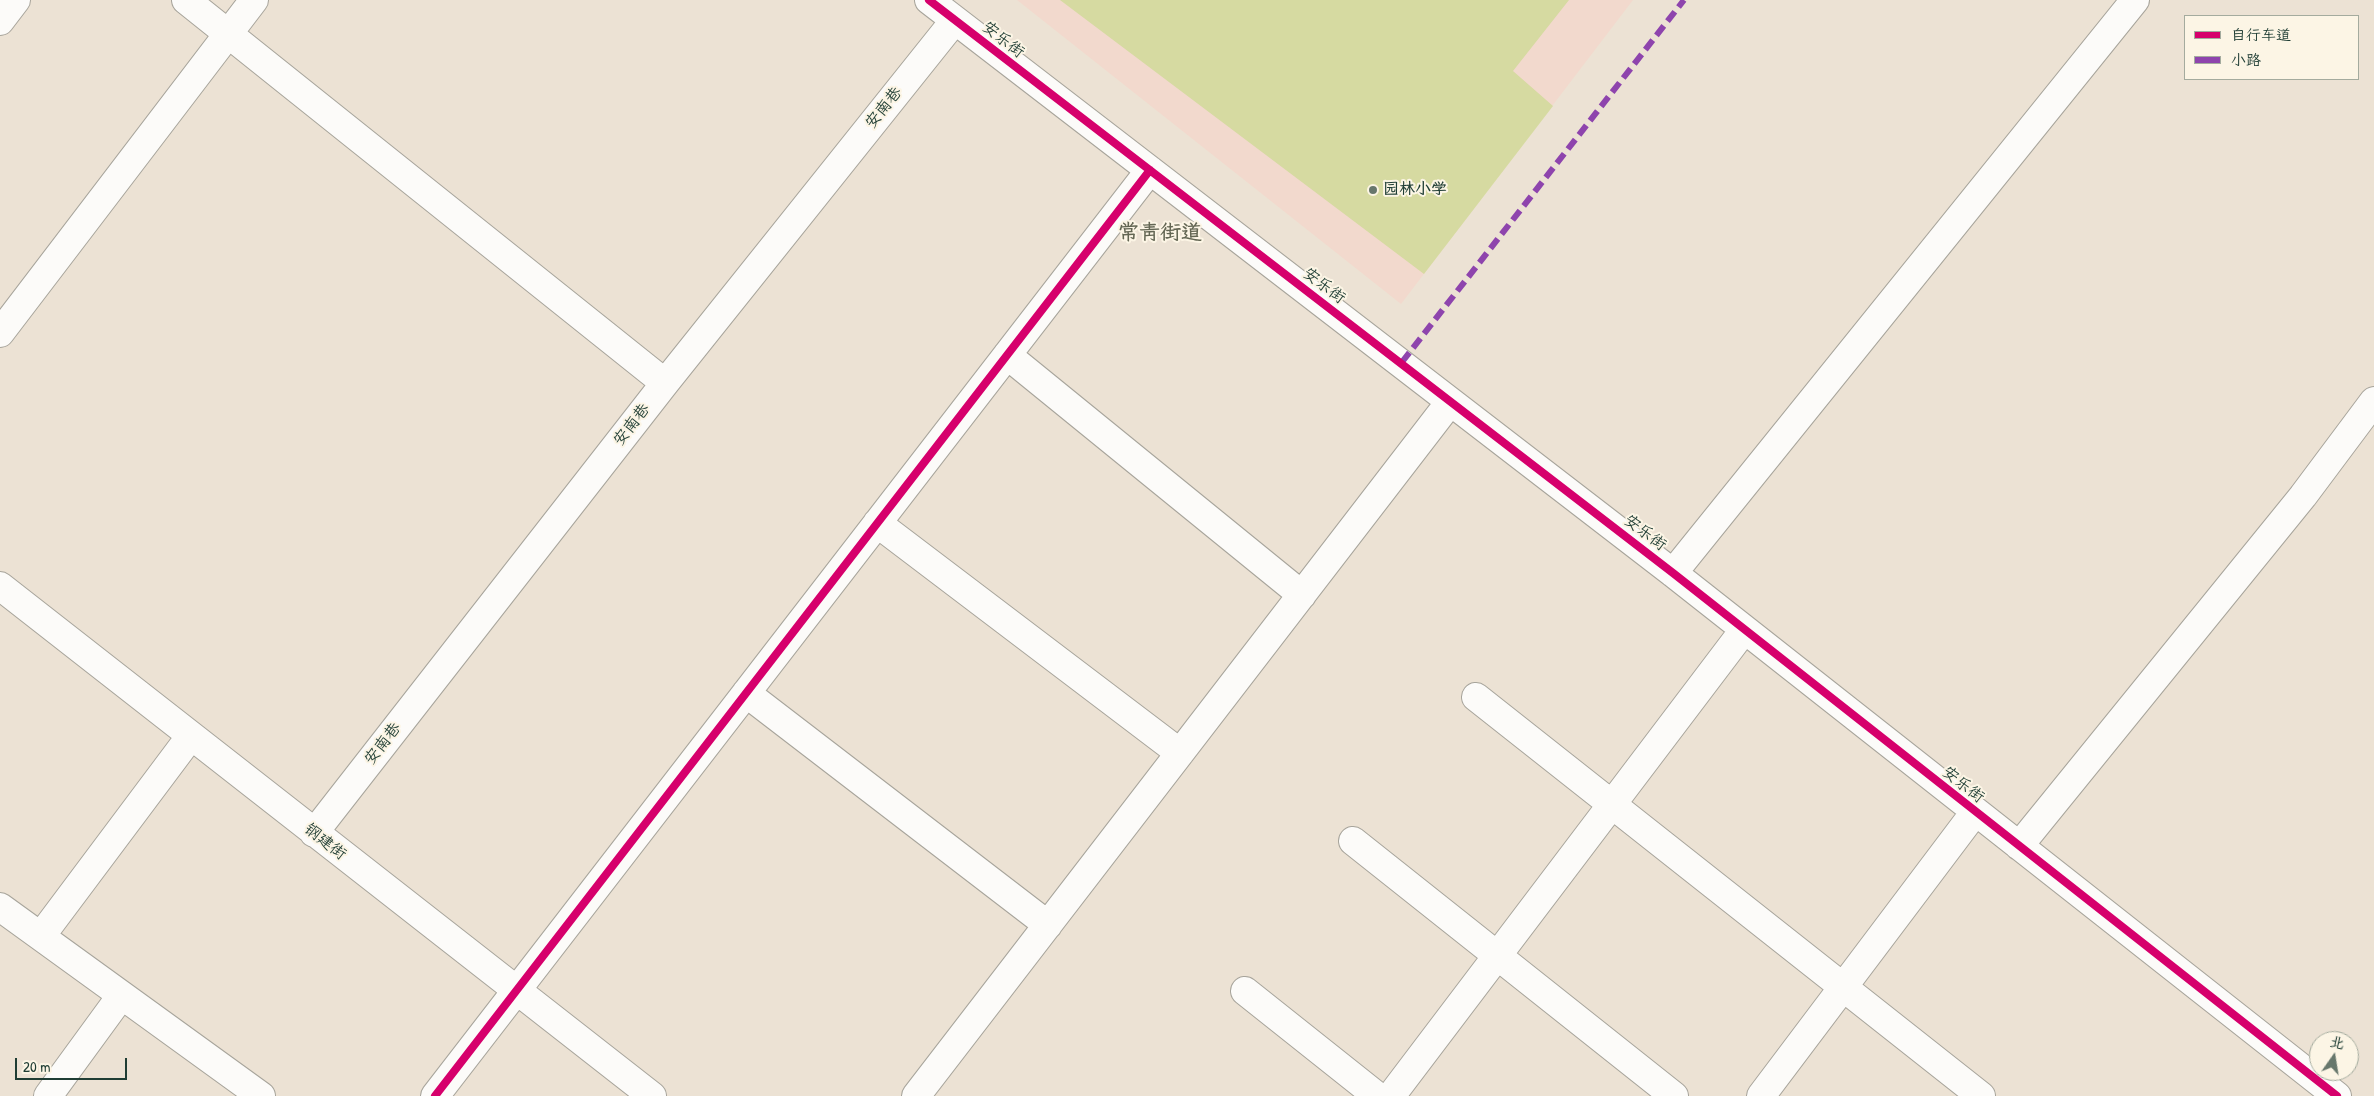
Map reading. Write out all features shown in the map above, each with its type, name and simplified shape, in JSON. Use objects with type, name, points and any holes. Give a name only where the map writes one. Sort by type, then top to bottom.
[{"type":"street","points":[[0,21],[16,0]]},
{"type":"street","points":[[186,0],[665,384]]},
{"type":"street","points":[[0,333],[254,0]]},
{"type":"street","name":"安乐街","points":[[930,0],[1402,362],[1450,402],[1673,573],[2338,1096]]},
{"type":"street","points":[[1673,573],[2135,0]]},
{"type":"street","name":"安南巷","points":[[314,833],[665,384],[954,20]]},
{"type":"street","points":[[436,1096],[1150,170]]},
{"type":"street","points":[[1007,355],[1302,595]]},
{"type":"street","points":[[2019,846],[2303,496],[2374,401]]},
{"type":"street","points":[[916,1096],[1450,402]]},
{"type":"street","points":[[877,523],[1180,753]]},
{"type":"street","name":"钢建街","points":[[0,586],[190,737],[652,1096]]},
{"type":"street","points":[[1391,1096],[1744,630]]},
{"type":"street","points":[[746,693],[1048,925]]},
{"type":"street","points":[[1476,696],[1981,1096]]},
{"type":"street","points":[[41,936],[190,737]]},
{"type":"street","points":[[1761,1096],[1975,812]]},
{"type":"street","points":[[1353,841],[1674,1096]]},
{"type":"street","points":[[0,907],[261,1096]]},
{"type":"street","points":[[1245,991],[1378,1096]]},
{"type":"street","points":[[48,1096],[121,996]]},
{"type":"shaded area","name":"园林小学","points":[[1017,0],[1633,0],[1401,304]]},
{"type":"green space","name":"园林小学","points":[[1060,0],[1569,0],[1513,71],[1553,106],[1424,274]]},
{"type":"marked path","points":[[1402,362],[1684,0]]},
{"type":"cycle path","points":[[929,0],[1673,573],[2337,1096]]},
{"type":"cycle path","points":[[435,1096],[1150,170]]},
{"type":"place","name":"园林小学","points":[[1373,190]]},
{"type":"district","name":"常青街道","points":[[1160,233]]}]
